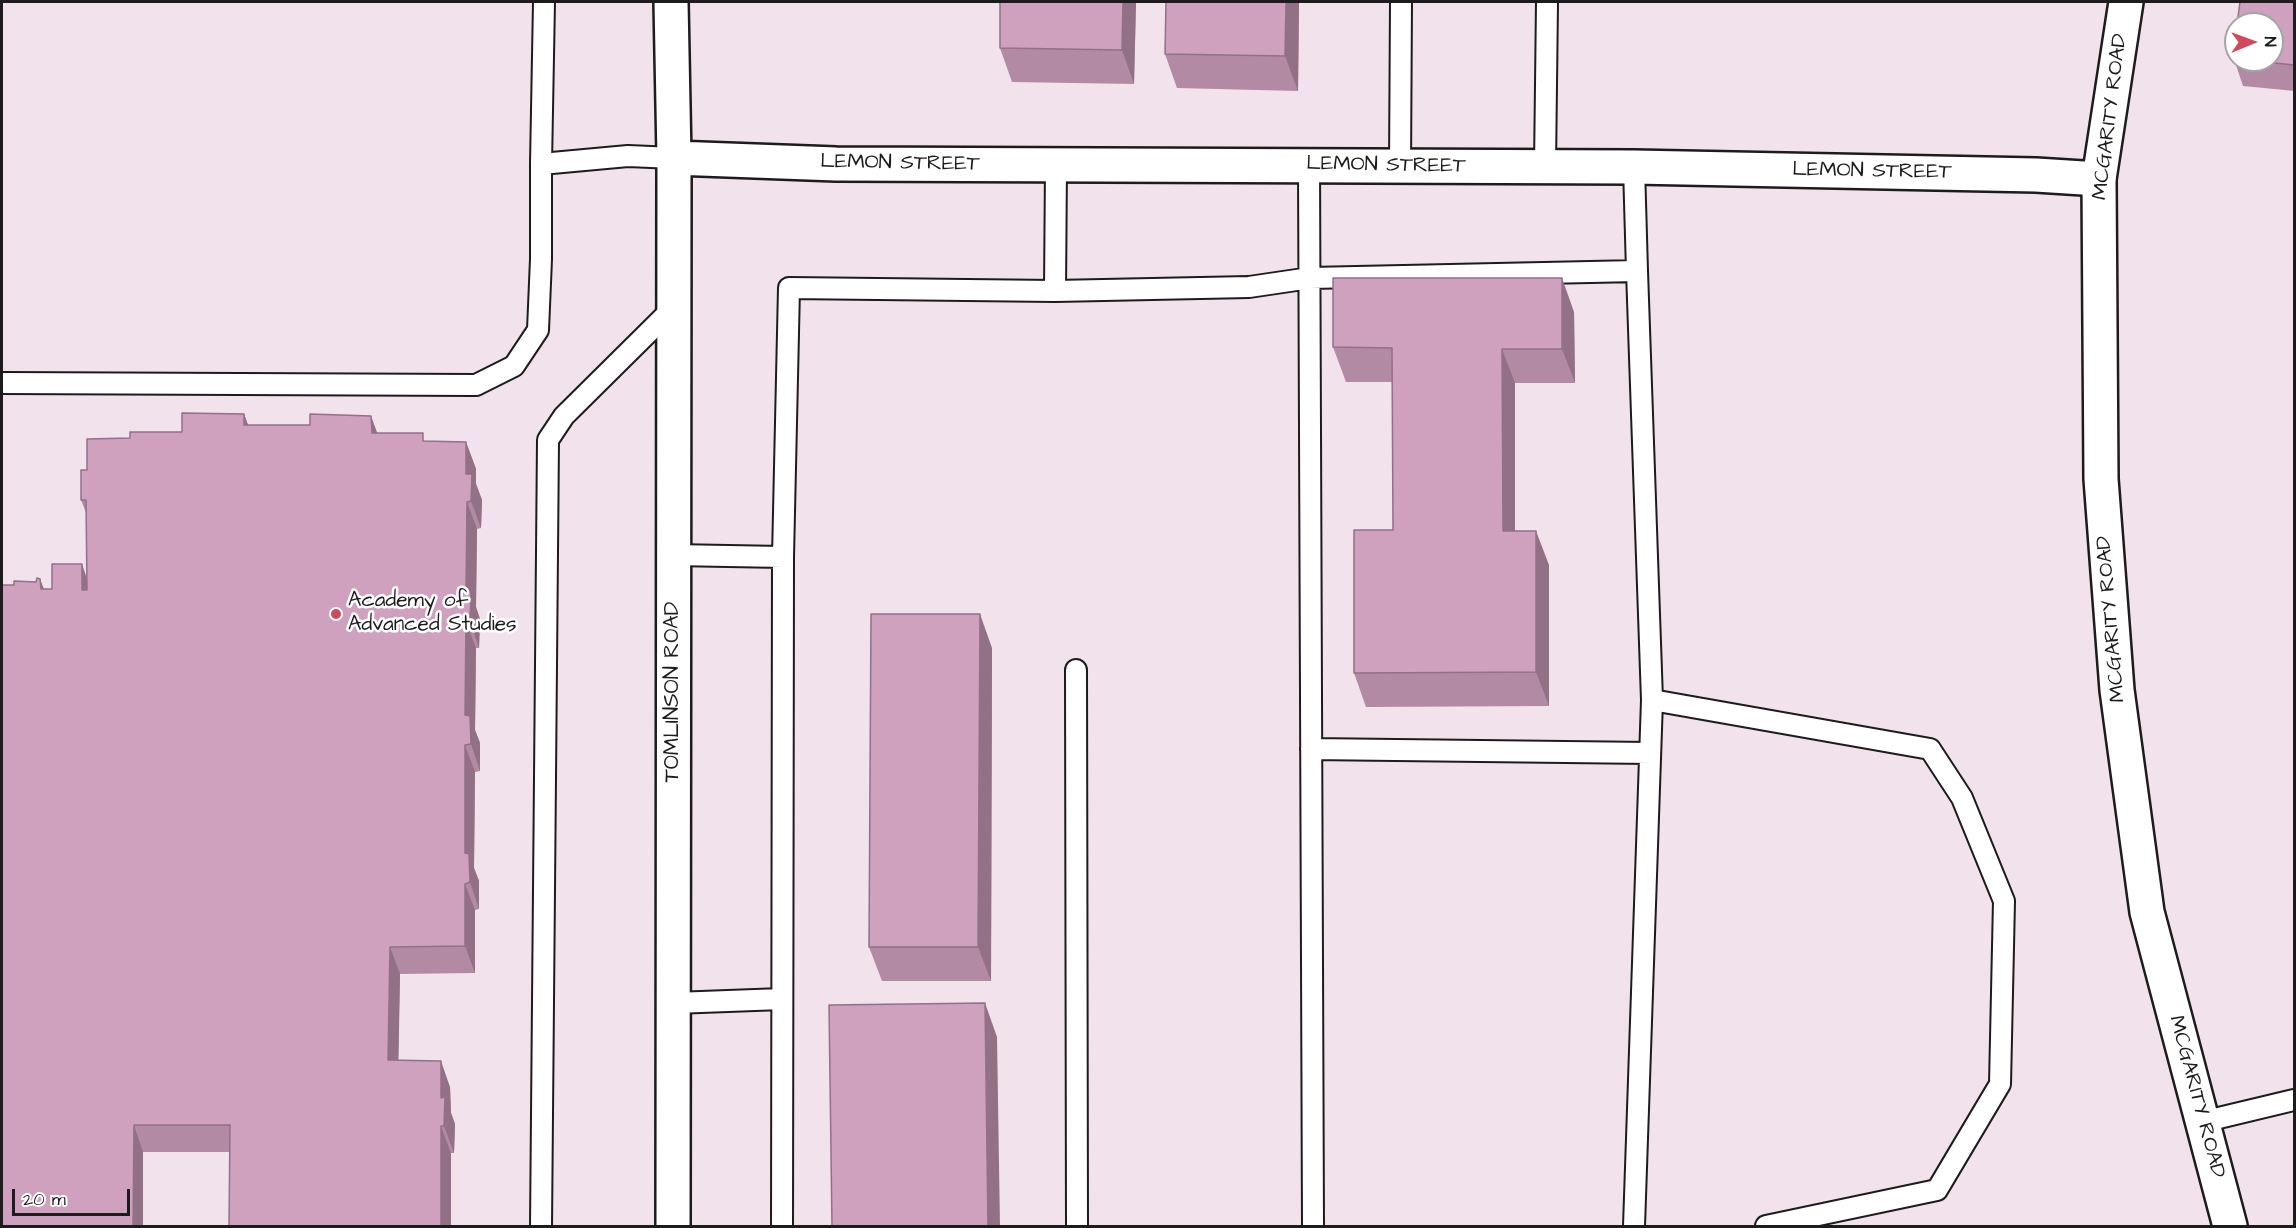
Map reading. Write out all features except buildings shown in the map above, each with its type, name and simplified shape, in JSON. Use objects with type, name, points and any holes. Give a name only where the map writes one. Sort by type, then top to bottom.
[{"type":"street","name":"TOMLINSON ROAD","points":[[671,2],[674,158],[672,309],[673,1227]]},
{"type":"street","name":"MCGARITY ROAD","points":[[2126,2],[2099,179],[2101,479],[2117,690],[2147,912],[2230,1227]]},
{"type":"street","name":"LEMON STREET","points":[[674,158],[836,164],[1634,167],[2025,175],[2099,179]]},
{"type":"lane","points":[[2,383],[476,385],[514,366],[538,330],[544,2]]},
{"type":"lane","points":[[1400,167],[1401,2]]},
{"type":"lane","points":[[1545,167],[1547,2]]},
{"type":"lane","points":[[542,164],[628,156],[674,158]]},
{"type":"lane","points":[[1055,291],[1056,165]]},
{"type":"lane","points":[[1309,165],[1313,1227]]},
{"type":"lane","points":[[1634,167],[1652,700],[1634,1227]]},
{"type":"lane","points":[[782,1227],[783,557],[789,288],[1055,291],[1249,287],[1310,278],[1637,271]]},
{"type":"lane","points":[[541,1227],[548,440],[564,416],[672,309]]},
{"type":"lane","points":[[673,555],[783,557]]},
{"type":"lane","points":[[1076,670],[1077,1227]]},
{"type":"lane","points":[[1652,700],[1930,749],[1962,798],[2004,902],[2000,1084],[1937,1190],[1766,1227]]},
{"type":"lane","points":[[1311,749],[1650,753]]},
{"type":"lane","points":[[674,1003],[782,999]]},
{"type":"lane","points":[[2202,1122],[2295,1100]]},
{"type":"place","name":"Academy of Advanced Studies","points":[[336,614]]}]
